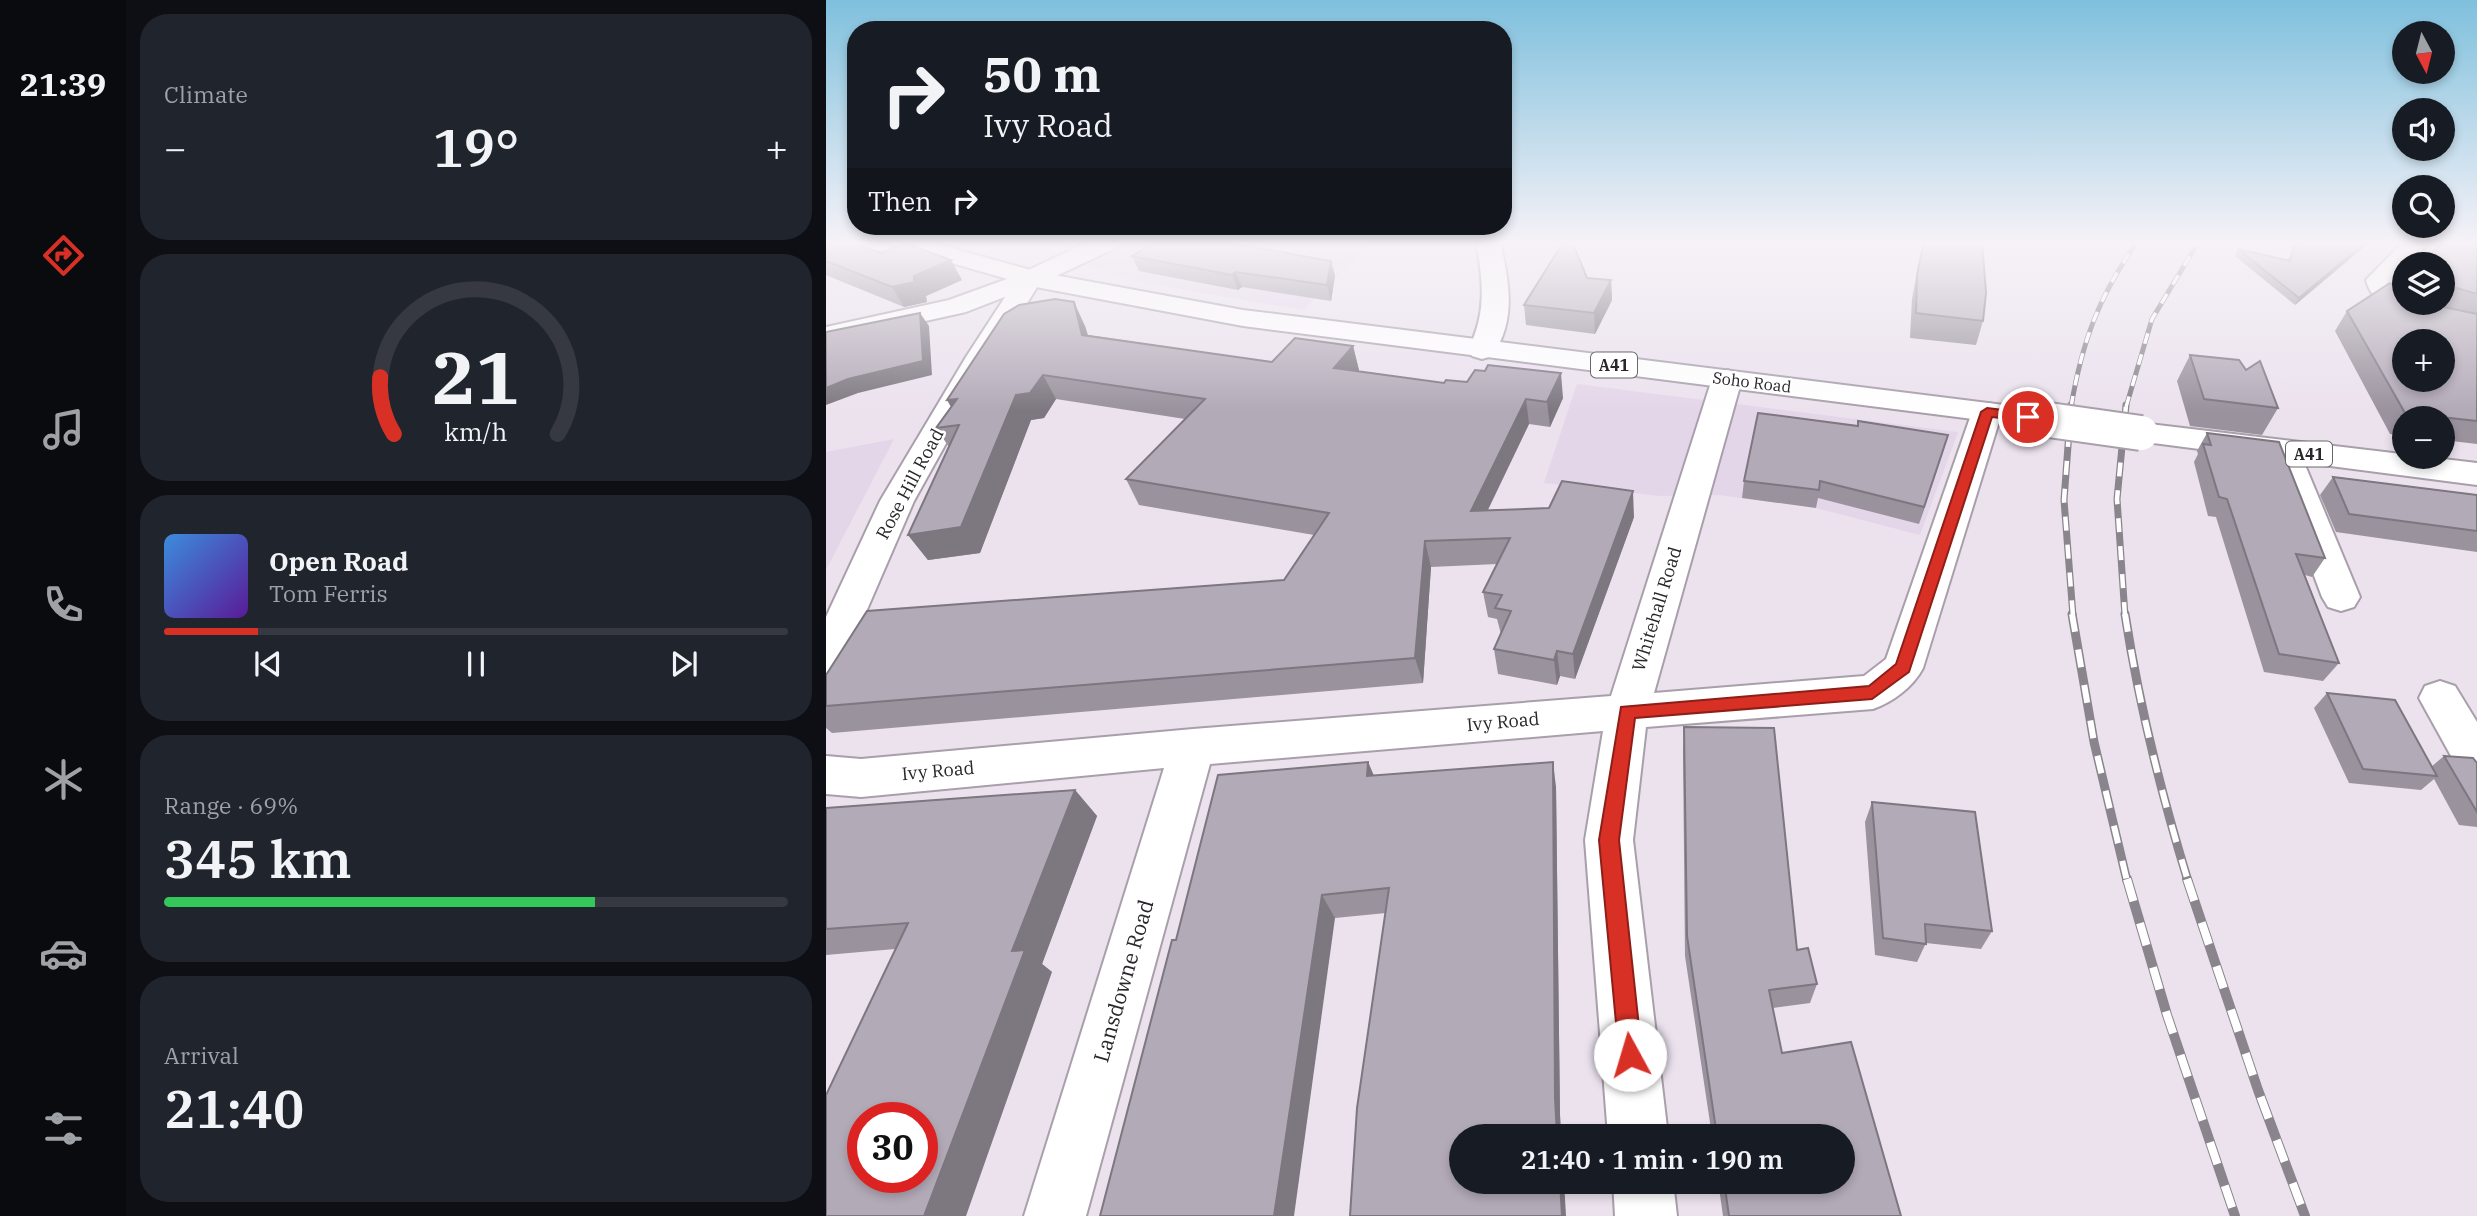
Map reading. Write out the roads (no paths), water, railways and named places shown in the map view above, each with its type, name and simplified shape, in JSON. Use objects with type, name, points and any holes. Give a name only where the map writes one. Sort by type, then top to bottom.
[{"type":"main road","points":[[826,335],[957,306],[979,298]]},
{"type":"main road","name":"Rose Hill Road","points":[[826,660],[897,501],[1017,298]]},
{"type":"main road","name":"Soho Road","points":[[1123,298],[1200,313],[1482,350],[2477,474]]},
{"type":"main road","points":[[1482,350],[1489,338],[1499,298]]},
{"type":"main road","points":[[2394,298],[2406,307],[2425,315],[2477,328]]},
{"type":"main road","points":[[957,306],[984,313],[1000,326]]},
{"type":"main road","name":"Whitehall Road","points":[[1637,1124],[1609,840],[1627,712],[1727,379]]},
{"type":"main road","name":"Ivy Road","points":[[826,775],[861,778],[1193,747],[1872,692],[1903,668],[1987,412]]},
{"type":"main road","points":[[2283,450],[2342,597]]},
{"type":"main road","name":"Lansdowne Road","points":[[1055,1216],[1193,747]]},
{"type":"main road","points":[[1644,1194],[1646,1216]]},
{"type":"railway","points":[[2071,407],[2087,340],[2104,298]]},
{"type":"railway","points":[[2126,407],[2152,319],[2165,298]]},
{"type":"railway","points":[[2071,405],[2064,500],[2073,616]]},
{"type":"railway","points":[[2125,616],[2117,499],[2126,405]]},
{"type":"railway","points":[[2072,614],[2094,742],[2127,881]]},
{"type":"railway","points":[[2125,614],[2152,749],[2188,881]]},
{"type":"railway","points":[[2127,879],[2167,1015],[2235,1216]]},
{"type":"railway","points":[[2187,879],[2258,1090],[2305,1216]]}]
